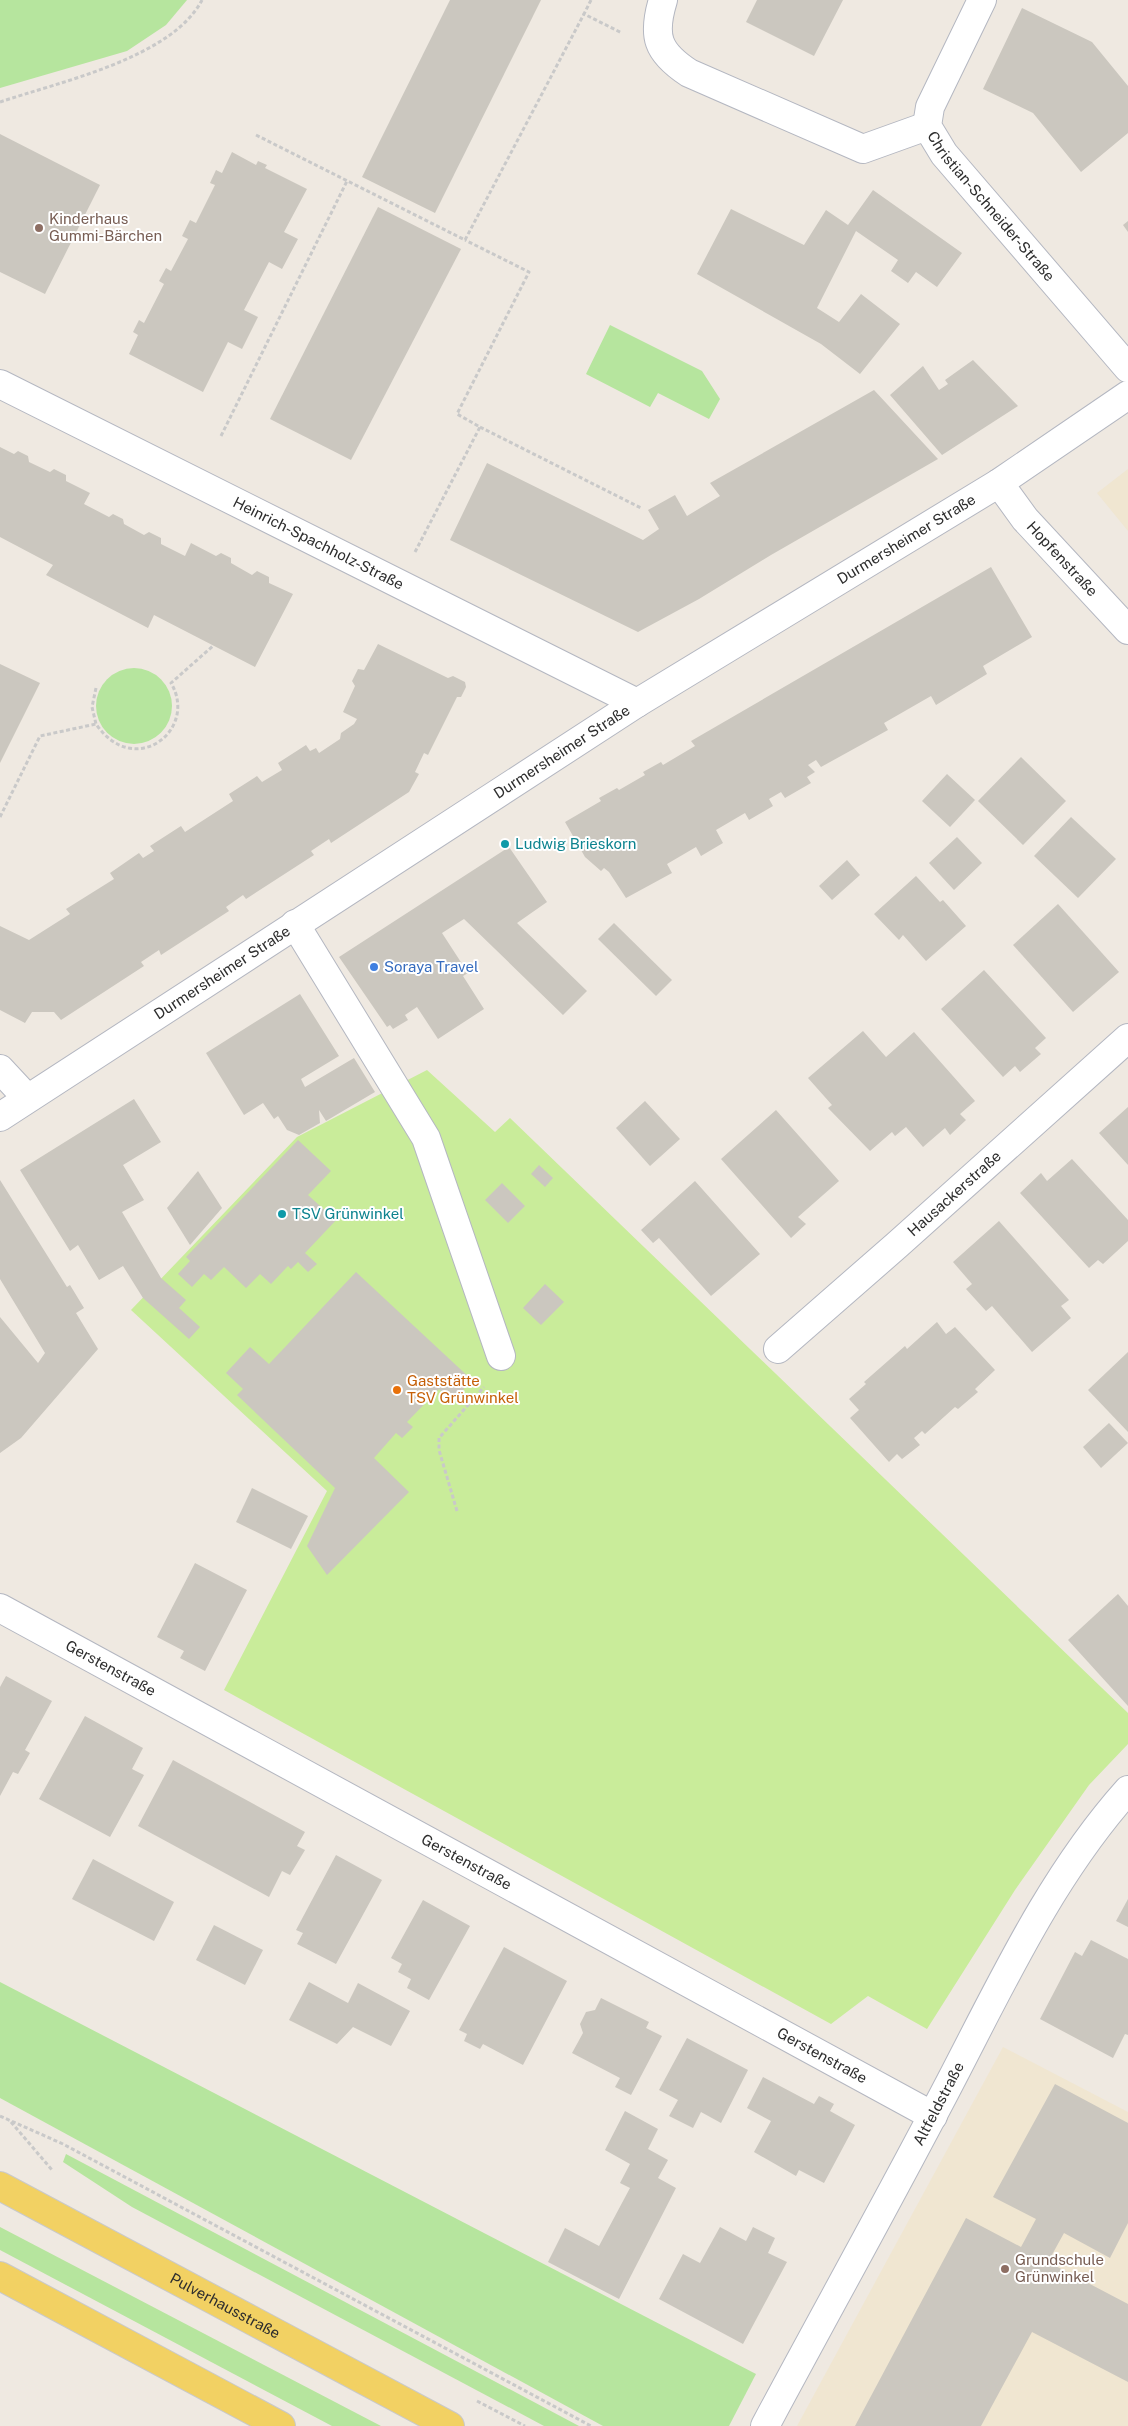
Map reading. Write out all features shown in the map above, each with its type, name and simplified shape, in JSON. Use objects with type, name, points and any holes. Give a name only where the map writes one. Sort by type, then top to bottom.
[{"type":"main road","name":"Pulverhausstraße","points":[[0,2186],[450,2426]]},
{"type":"main road","points":[[0,2276],[282,2426]]},
{"type":"street","points":[[663,0],[658,17],[657,36],[665,54],[689,73],[863,149],[927,126]]},
{"type":"street","name":"Christian-Schneider-Straße","points":[[982,0],[930,107],[927,126],[944,154],[1128,368]]},
{"type":"street","name":"Heinrich-Spachholz-Straße","points":[[0,384],[636,703]]},
{"type":"street","name":"Durmersheimer Straße","points":[[0,1117],[636,703],[999,484],[1128,395]]},
{"type":"street","name":"Hopfenstraße","points":[[999,484],[1025,519],[1128,630]]},
{"type":"street","points":[[295,924],[426,1138],[501,1356]]},
{"type":"street","name":"Hausackerstraße","points":[[778,1349],[897,1246],[1128,1038]]},
{"type":"street","points":[[0,1069],[27,1098]]},
{"type":"street","name":"Gerstenstraße","points":[[0,1608],[933,2116]]},
{"type":"street","name":"Altfeldstraße","points":[[765,2426],[933,2116],[1035,1921],[1079,1854],[1128,1790]]},
{"type":"path","points":[[0,102],[103,68],[148,49],[168,38],[197,9],[202,0]]},
{"type":"path","points":[[465,240],[591,0]]},
{"type":"path","points":[[584,14],[665,54]]},
{"type":"path","points":[[256,135],[529,272],[457,414],[641,508]]},
{"type":"path","points":[[221,436],[347,180]]},
{"type":"path","points":[[399,584],[480,427]]},
{"type":"path","points":[[96,688],[92,707],[96,724],[104,736],[124,748],[138,750],[161,741],[174,724],[176,690],[171,683],[214,645]]},
{"type":"path","points":[[0,817],[40,736],[96,724]]},
{"type":"path","points":[[457,1511],[439,1450],[439,1438],[487,1384],[501,1356]]},
{"type":"path","points":[[0,2116],[63,2144],[590,2426]]},
{"type":"shaded area","points":[[1128,469],[1128,531],[1097,493]]},
{"type":"shaded area","name":"Grundschule Grünwinkel","points":[[1003,2047],[1128,2112],[1128,2426],[797,2426]]},
{"type":"green space","points":[[0,0],[187,0],[166,25],[127,51],[0,88]]},
{"type":"green space","points":[[610,325],[702,371],[720,399],[709,419],[658,393],[650,407],[586,374]]},
{"type":"green space","points":[[134,668],[149,671],[161,679],[169,691],[172,706],[169,721],[161,733],[149,741],[134,744],[119,741],[107,733],[99,721],[96,706],[99,691],[107,679],[119,671]]},
{"type":"green space","points":[[427,1070],[495,1132],[510,1118],[1128,1713],[1128,1744],[1089,1785],[1015,1890],[927,2029],[868,1996],[831,2024],[224,1690],[327,1491],[131,1310],[297,1137]]},
{"type":"green space","points":[[0,1982],[756,2374],[729,2426],[603,2426],[0,2098]]},
{"type":"green space","points":[[66,2154],[579,2426],[544,2426],[132,2207],[63,2162]]},
{"type":"green space","points":[[0,2227],[381,2426],[332,2426],[0,2250]]},
{"type":"building","points":[[450,0],[541,0],[435,213],[362,177]]},
{"type":"building","points":[[757,0],[843,0],[814,56],[746,22]]},
{"type":"building","points":[[1022,8],[1092,42],[1128,86],[1128,133],[1081,172],[1033,113],[983,89]]},
{"type":"building","name":"Kinderhaus Gummi-Bärchen","points":[[0,134],[100,185],[45,294],[0,272]]},
{"type":"building","points":[[232,152],[256,165],[258,161],[267,165],[265,168],[307,189],[284,232],[298,239],[282,269],[269,262],[244,310],[258,317],[242,349],[228,342],[203,392],[129,354],[138,335],[133,332],[139,320],[144,323],[164,284],[159,281],[166,268],[171,271],[188,239],[182,236],[190,220],[196,223],[215,185],[210,183],[216,170],[222,173]]},
{"type":"building","points":[[873,190],[962,253],[937,287],[916,272],[908,283],[891,271],[898,260],[856,231],[817,308],[839,322],[861,294],[900,324],[860,374],[821,344],[697,274],[731,209],[804,245],[826,210],[848,225]]},
{"type":"building","points":[[378,207],[461,249],[351,460],[270,419]]},
{"type":"building","points":[[1128,221],[1128,232],[1123,225]]},
{"type":"building","points":[[973,360],[1018,406],[942,455],[890,395],[923,366],[939,390],[948,384],[945,380]]},
{"type":"building","points":[[874,390],[938,459],[771,555],[699,599],[638,632],[450,540],[487,463],[643,540],[659,529],[648,510],[675,495],[687,516],[720,496],[710,483]]},
{"type":"building","points":[[0,447],[14,454],[18,451],[28,456],[29,462],[50,472],[54,469],[66,475],[66,481],[90,493],[84,504],[109,517],[113,514],[123,519],[124,524],[144,535],[149,532],[161,538],[161,544],[185,556],[191,543],[216,556],[221,553],[231,558],[231,563],[252,575],[257,571],[269,577],[269,583],[293,594],[255,667],[154,615],[148,628],[46,575],[53,565],[0,537]]},
{"type":"building","points":[[991,567],[1032,637],[983,666],[987,674],[936,705],[931,696],[884,723],[888,730],[821,767],[816,760],[808,765],[815,772],[807,777],[811,783],[785,798],[781,792],[769,799],[773,806],[749,820],[745,813],[716,830],[723,843],[701,856],[696,847],[667,864],[672,873],[626,898],[609,872],[604,868],[601,871],[585,857],[565,822],[601,801],[599,798],[617,788],[619,790],[645,775],[643,772],[661,762],[663,765],[695,746],[691,741]]},
{"type":"building","points":[[378,644],[448,678],[453,676],[465,682],[466,687],[461,697],[457,697],[428,755],[424,753],[415,772],[419,774],[409,792],[331,843],[329,839],[311,851],[314,855],[246,899],[243,895],[226,907],[229,911],[161,955],[159,950],[141,962],[144,966],[61,1020],[54,1012],[32,1012],[25,1023],[0,1010],[0,926],[29,940],[70,914],[66,909],[114,879],[110,873],[139,853],[143,858],[154,851],[150,846],[181,826],[185,832],[233,801],[229,794],[257,776],[262,782],[282,770],[278,763],[306,745],[310,751],[316,748],[319,753],[340,739],[341,733],[354,724],[357,719],[343,712],[355,686],[352,681],[358,669],[364,670]]},
{"type":"building","points":[[0,664],[40,683],[0,763]]},
{"type":"building","points":[[1021,757],[1066,801],[1023,845],[978,801]]},
{"type":"building","points":[[947,774],[975,800],[950,827],[922,801]]},
{"type":"building","points":[[1071,817],[1116,859],[1078,898],[1034,856]]},
{"type":"building","points":[[957,837],[982,863],[954,890],[929,863]]},
{"type":"building","points":[[509,847],[547,902],[517,923],[587,991],[563,1015],[464,919],[442,933],[468,973],[463,976],[484,1009],[438,1039],[417,1007],[405,1015],[408,1020],[393,1029],[390,1025],[387,1027],[339,957]]},
{"type":"building","points":[[847,860],[860,875],[832,900],[819,886]]},
{"type":"building","points":[[916,876],[940,902],[943,900],[966,926],[926,961],[903,935],[899,940],[874,914]]},
{"type":"building","points":[[1058,904],[1119,972],[1073,1012],[1013,945]]},
{"type":"building","points":[[614,923],[672,980],[656,996],[598,939]]},
{"type":"building","points":[[984,970],[1046,1038],[1035,1048],[1041,1054],[1020,1072],[1015,1066],[1003,1077],[941,1009]]},
{"type":"building","points":[[300,994],[339,1056],[301,1079],[305,1087],[354,1058],[375,1092],[326,1121],[319,1110],[320,1123],[299,1135],[287,1130],[278,1116],[274,1119],[263,1103],[244,1115],[206,1053]]},
{"type":"building","points":[[863,1031],[886,1057],[914,1032],[975,1101],[960,1114],[966,1120],[950,1135],[945,1128],[923,1147],[906,1127],[895,1136],[892,1132],[870,1151],[828,1108],[832,1105],[808,1078]]},
{"type":"building","points":[[134,1099],[161,1142],[123,1165],[144,1200],[122,1212],[161,1278],[186,1300],[179,1308],[200,1327],[189,1339],[143,1298],[123,1266],[99,1280],[78,1245],[70,1251],[20,1170]]},
{"type":"building","points":[[645,1101],[680,1139],[650,1166],[616,1128]]},
{"type":"building","points":[[1128,1107],[1128,1165],[1099,1133]]},
{"type":"building","points":[[776,1110],[839,1181],[798,1217],[806,1224],[791,1238],[721,1159]]},
{"type":"building","name":"TSV Grünwinkel","points":[[298,1140],[331,1171],[308,1195],[328,1213],[332,1209],[340,1216],[305,1253],[317,1264],[308,1272],[298,1262],[291,1269],[288,1266],[271,1284],[260,1274],[246,1288],[224,1267],[211,1280],[204,1274],[192,1287],[178,1274],[190,1261],[186,1257]]},
{"type":"building","points":[[1072,1159],[1128,1220],[1128,1241],[1103,1264],[1098,1260],[1089,1268],[1020,1193],[1041,1173],[1047,1181]]},
{"type":"building","points":[[539,1165],[553,1178],[545,1187],[531,1174]]},
{"type":"building","points":[[198,1171],[222,1208],[190,1245],[167,1208]]},
{"type":"building","points":[[0,1180],[67,1287],[70,1285],[84,1308],[76,1313],[98,1349],[21,1438],[0,1453],[0,1317],[38,1363],[45,1353],[0,1279]]},
{"type":"building","points":[[695,1181],[760,1254],[711,1296],[659,1238],[653,1243],[641,1230]]},
{"type":"building","points":[[502,1183],[525,1206],[508,1223],[485,1200]]},
{"type":"building","points":[[999,1221],[1069,1300],[1061,1306],[1071,1318],[1032,1352],[992,1306],[986,1311],[966,1289],[972,1284],[953,1262]]},
{"type":"building","points":[[356,1272],[472,1380],[452,1402],[439,1389],[407,1422],[413,1427],[402,1438],[396,1433],[374,1458],[409,1492],[327,1575],[307,1546],[335,1488],[237,1395],[243,1389],[226,1373],[250,1347],[269,1364]]},
{"type":"building","points":[[545,1284],[564,1302],[541,1325],[523,1308]]},
{"type":"building","points":[[937,1322],[946,1334],[955,1327],[995,1370],[975,1389],[978,1392],[958,1409],[955,1407],[925,1434],[922,1431],[914,1438],[920,1445],[902,1459],[897,1454],[889,1462],[850,1418],[859,1410],[849,1399],[866,1384],[864,1382],[905,1346],[907,1349]]},
{"type":"building","points":[[1128,1352],[1128,1432],[1088,1390]]},
{"type":"building","points":[[1109,1423],[1128,1443],[1101,1468],[1083,1447]]},
{"type":"building","points":[[252,1488],[308,1516],[291,1549],[236,1522]]},
{"type":"building","points":[[195,1563],[247,1590],[205,1671],[180,1658],[184,1651],[157,1637]]},
{"type":"building","points":[[1118,1594],[1128,1606],[1128,1706],[1068,1640]]},
{"type":"building","points":[[6,1676],[52,1701],[25,1750],[30,1753],[18,1774],[13,1772],[0,1796],[0,1687]]},
{"type":"building","points":[[85,1716],[143,1748],[132,1769],[144,1775],[110,1837],[39,1799]]},
{"type":"building","points":[[173,1760],[305,1832],[297,1846],[305,1850],[290,1875],[282,1871],[269,1897],[138,1826]]},
{"type":"building","points":[[336,1855],[382,1880],[336,1964],[297,1944],[303,1933],[296,1930]]},
{"type":"building","points":[[93,1859],[174,1902],[154,1941],[72,1899]]},
{"type":"building","points":[[1128,1899],[1128,1927],[1116,1921]]},
{"type":"building","points":[[423,1900],[470,1926],[429,2000],[407,1988],[411,1979],[398,1972],[402,1964],[391,1958]]},
{"type":"building","points":[[214,1925],[263,1950],[245,1985],[196,1960]]},
{"type":"building","points":[[1091,1940],[1128,1959],[1128,2035],[1125,2034],[1113,2058],[1040,2019],[1075,1952],[1082,1956]]},
{"type":"building","points":[[504,1947],[567,1981],[523,2065],[483,2044],[480,2049],[464,2041],[467,2034],[459,2030]]},
{"type":"building","points":[[309,1982],[348,2003],[358,1983],[410,2011],[391,2046],[353,2027],[337,2044],[289,2020]]},
{"type":"building","points":[[601,1998],[649,2022],[646,2028],[662,2036],[631,2095],[615,2087],[620,2078],[572,2053],[583,2033],[580,2024],[586,2012],[595,2010]]},
{"type":"building","points":[[687,2038],[748,2070],[721,2123],[701,2112],[693,2128],[669,2116],[678,2100],[659,2090]]},
{"type":"building","points":[[763,2077],[814,2104],[819,2096],[834,2104],[830,2111],[855,2125],[824,2183],[799,2170],[796,2176],[754,2152],[771,2121],[747,2108]]},
{"type":"building","points":[[1055,2084],[1128,2123],[1128,2223],[1110,2258],[1064,2233],[1048,2262],[1128,2304],[1128,2382],[1032,2332],[981,2426],[855,2426],[966,2218],[1021,2247],[1036,2219],[993,2197]]},
{"type":"building","points":[[625,2111],[658,2129],[648,2149],[668,2160],[658,2178],[676,2188],[619,2299],[548,2262],[565,2228],[599,2246],[630,2188],[620,2183],[630,2164],[605,2150]]},
{"type":"building","points":[[720,2227],[746,2241],[753,2227],[775,2238],[768,2253],[787,2262],[743,2344],[659,2299],[683,2254],[700,2263]]},
{"type":"place","name":"Kinderhaus Gummi-Bärchen","points":[[39,228]]},
{"type":"place","name":"Ludwig Brieskorn","points":[[505,844]]},
{"type":"place","name":"Soraya Travel","points":[[374,967]]},
{"type":"place","name":"TSV Grünwinkel","points":[[282,1214]]},
{"type":"place","name":"Gaststätte TSV Grünwinkel","points":[[397,1390]]},
{"type":"place","name":"Grundschule Grünwinkel","points":[[1005,2269]]}]
